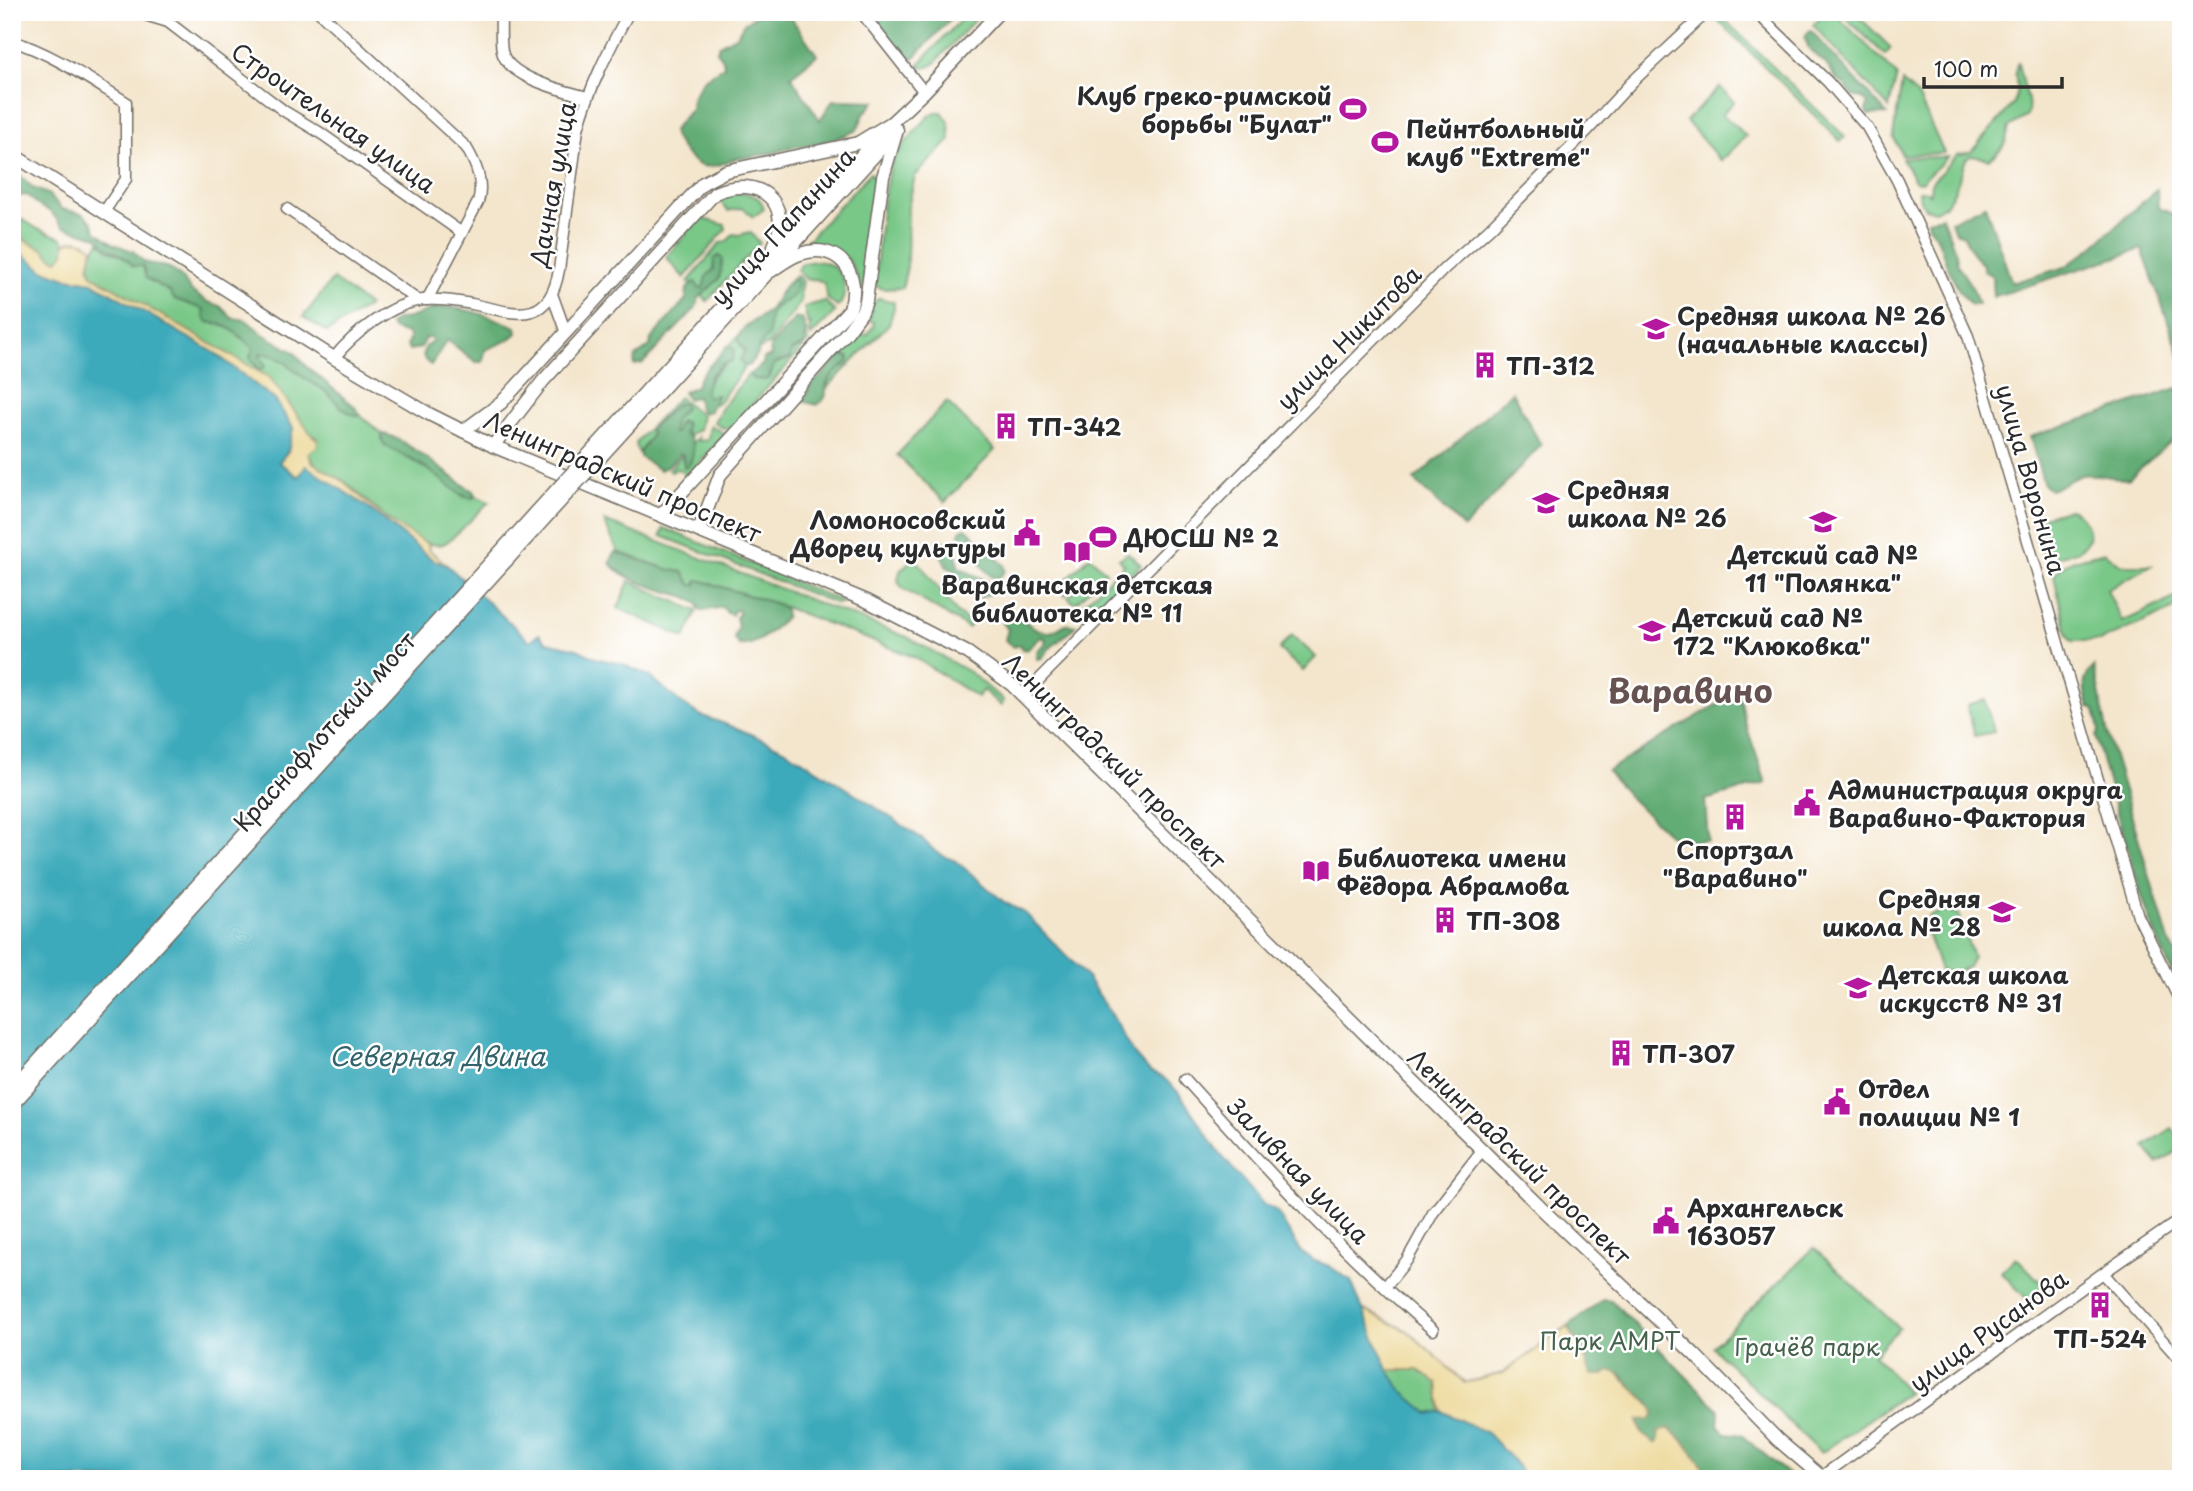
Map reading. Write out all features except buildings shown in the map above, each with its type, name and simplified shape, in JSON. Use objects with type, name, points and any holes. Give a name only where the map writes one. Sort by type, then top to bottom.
[{"type":"main road","name":"улица Папанина","points":[[663,381],[999,12]]},
{"type":"main road","points":[[463,431],[501,403],[703,183],[726,171],[858,143],[894,126]]},
{"type":"main road","points":[[699,531],[720,475],[862,312],[868,293],[883,177],[894,126]]},
{"type":"main road","name":"Ленинградский проспект","points":[[12,154],[334,358],[429,414],[493,446],[867,601],[918,625],[988,666],[1023,696],[1545,1212],[1695,1355],[1778,1440],[1823,1478]]},
{"type":"main road","points":[[493,446],[543,381],[715,193],[734,186],[744,186],[762,191],[771,200],[778,215],[779,228],[766,268]]},
{"type":"main road","points":[[662,515],[849,309],[853,296],[853,279],[847,266],[835,257],[810,252],[766,268]]},
{"type":"main road","name":"Краснофлотский мост","points":[[12,1089],[663,381]]},
{"type":"main road","name":"Краснофлотский мост","points":[[12,1105],[663,381]]},
{"type":"street","points":[[287,209],[423,300],[478,202],[481,187],[466,147],[318,12]]},
{"type":"street","points":[[501,12],[502,54],[515,70],[542,83],[587,97]]},
{"type":"street","name":"Дачная улица","points":[[334,358],[351,340],[402,305],[423,300],[457,301],[513,314],[539,308],[552,294],[559,270],[578,129],[587,97],[629,12]]},
{"type":"street","points":[[861,12],[924,92]]},
{"type":"street","name":"улица Никитова","points":[[1023,696],[1445,268],[1489,229],[1631,83],[1707,12]]},
{"type":"street","name":"улица Воронина","points":[[1756,12],[1828,82],[1867,127],[1897,180],[1968,335],[2138,916],[2181,1003]]},
{"type":"street","name":"Строительная улица","points":[[145,15],[168,22],[284,111],[319,132],[462,233]]},
{"type":"street","points":[[12,41],[72,69],[126,102],[126,178],[104,212]]},
{"type":"street","points":[[552,294],[566,333]]},
{"type":"street","name":"Заливная улица","points":[[1185,1079],[1323,1230],[1433,1330]]},
{"type":"street","points":[[1385,1287],[1407,1260],[1433,1213],[1483,1149]]},
{"type":"street","name":"улица Русанова","points":[[1823,1478],[2181,1219]]},
{"type":"street","points":[[2103,1273],[2181,1361]]},
{"type":"green space","points":[[762,12],[787,12],[817,55],[791,76],[820,120],[833,100],[875,101],[864,114],[857,130],[845,135],[805,146],[703,166],[689,157],[680,146],[673,130],[691,109],[692,98],[703,80],[724,66],[717,51],[719,45],[737,35],[744,23]]},
{"type":"green space","points":[[869,12],[957,12],[912,60],[902,55]]},
{"type":"green space","points":[[968,12],[982,12],[933,65],[925,68],[917,66]]},
{"type":"green space","points":[[1817,12],[1833,12],[1897,75],[1889,108],[1813,25],[1820,16]]},
{"type":"green space","points":[[1840,12],[1854,12],[1891,48],[1885,55]]},
{"type":"green space","points":[[1721,16],[1845,137],[1840,141],[1717,19]]},
{"type":"green space","points":[[1811,31],[1887,114],[1868,115],[1868,103],[1853,96],[1826,64],[1809,49],[1805,38]]},
{"type":"green space","points":[[2018,61],[2027,95],[2027,116],[2009,127],[2005,145],[1990,159],[1970,156],[1966,159],[1952,196],[1942,207],[1935,211],[1925,208],[1920,201],[1919,191],[1930,194],[1931,183],[1957,155],[1971,152],[2014,103]]},
{"type":"green space","points":[[1902,82],[1918,96],[1944,153],[1902,155],[1893,136]]},
{"type":"green space","points":[[1720,87],[1734,102],[1722,114],[1746,136],[1721,161],[1686,121]]},
{"type":"green space","points":[[942,112],[949,122],[950,140],[915,176],[908,207],[907,267],[902,288],[883,289],[876,286],[875,278],[883,202],[889,173],[896,155],[905,143],[930,115]]},
{"type":"green space","points":[[1948,157],[1921,182],[1915,181],[1902,158]]},
{"type":"green space","points":[[12,173],[21,176],[33,188],[48,194],[62,209],[84,214],[96,231],[114,244],[133,251],[144,262],[170,268],[184,280],[191,291],[220,306],[232,318],[246,320],[263,334],[294,352],[307,367],[354,406],[361,416],[346,411],[323,389],[276,357],[260,353],[266,366],[259,370],[250,357],[253,348],[237,333],[224,325],[208,322],[203,309],[174,299],[170,292],[146,278],[143,266],[133,266],[105,246],[98,237],[63,227],[51,212],[27,195],[16,196],[18,207],[13,206]]},
{"type":"green space","points":[[870,173],[874,177],[862,295],[858,300],[857,276],[848,259],[803,245]]},
{"type":"green space","points":[[2157,189],[2158,207],[2181,220],[2181,358],[2142,249],[1993,297],[1992,276],[1984,271],[1964,235],[1955,232],[1951,221],[1985,205],[2012,283],[2065,267],[2094,246]]},
{"type":"green space","points":[[728,192],[755,196],[764,209],[753,217],[743,208],[728,211],[718,199]]},
{"type":"green space","points":[[12,213],[38,229],[62,238],[65,253],[58,260],[52,258],[43,249],[12,234]]},
{"type":"green space","points":[[1942,217],[1956,253],[1957,264],[1973,289],[1978,304],[1971,305],[1960,292],[1937,237],[1928,226],[1927,220]]},
{"type":"green space","points":[[700,218],[725,225],[726,229],[684,278],[666,257]]},
{"type":"green space","points":[[750,232],[760,243],[707,301],[688,282],[720,243],[726,242],[734,234]]},
{"type":"green space","points":[[100,242],[109,250],[143,266],[146,278],[170,292],[174,299],[203,309],[208,322],[223,325],[243,338],[253,347],[250,358],[259,370],[260,353],[273,354],[289,363],[300,375],[324,390],[346,410],[361,416],[382,434],[382,441],[386,446],[441,477],[464,497],[476,496],[489,502],[445,543],[434,545],[421,541],[392,523],[345,482],[315,463],[308,452],[318,440],[270,378],[92,275],[91,257]]},
{"type":"green space","points":[[719,256],[723,259],[719,279],[699,298],[695,309],[643,363],[634,365],[635,357],[650,346],[651,339],[686,299],[687,289],[692,283],[695,282],[699,288],[703,288],[706,277],[714,269],[714,259]]},
{"type":"green space","points":[[816,261],[831,266],[841,276],[845,291],[837,307],[827,298],[824,283],[816,279],[807,280],[797,270],[803,263]]},
{"type":"green space","points":[[795,276],[802,282],[801,302],[768,345],[758,350],[767,338],[773,310],[794,294],[797,281],[791,280]]},
{"type":"green space","points":[[333,279],[369,306],[327,332],[303,317]]},
{"type":"green space","points":[[794,279],[797,281],[795,294],[772,312],[769,335],[759,346],[758,354],[748,366],[743,366],[740,359],[745,351],[738,341],[739,335],[746,326],[769,310],[783,289]]},
{"type":"green space","points":[[879,298],[894,302],[889,324],[827,388],[832,376],[848,362],[844,355],[836,358],[862,334],[867,335],[874,325],[874,322],[869,321],[873,303]]},
{"type":"green space","points":[[825,301],[835,312],[811,336],[811,322],[808,324],[804,307]]},
{"type":"green space","points":[[440,307],[488,316],[516,327],[517,333],[509,340],[485,350],[483,362],[476,362],[447,340],[431,365],[424,359],[423,352],[432,338],[425,338],[421,348],[409,350],[407,345],[410,338],[407,334],[393,329],[390,325],[399,319]]},
{"type":"green space","points":[[796,318],[802,318],[806,331],[803,345],[791,351],[790,358],[774,364],[769,378],[751,378],[750,374],[763,364],[764,358],[771,356],[770,346]]},
{"type":"green space","points":[[806,331],[808,342],[733,426],[725,428],[714,422],[748,375],[754,379],[765,380],[770,377],[774,364],[790,359],[791,351],[801,347]]},
{"type":"green space","points":[[739,335],[740,345],[745,351],[740,361],[745,367],[718,403],[712,405],[717,397],[708,397],[705,392],[707,386],[716,372],[733,357],[734,349],[729,346]]},
{"type":"green space","points":[[727,346],[734,349],[732,361],[722,364],[710,376],[705,392],[708,397],[717,395],[710,411],[703,413],[699,409],[697,397],[687,399],[683,392],[696,386]]},
{"type":"green space","points":[[844,355],[849,357],[848,362],[828,381],[822,402],[817,405],[801,401],[811,384]]},
{"type":"green space","points":[[2181,387],[2181,433],[2128,479],[2087,474],[2050,490],[2044,485],[2030,437]]},
{"type":"green space","points":[[1512,392],[1541,445],[1464,528],[1414,480]]},
{"type":"green space","points":[[679,397],[702,416],[699,430],[690,436],[684,432],[685,422],[680,421],[673,434],[674,418],[682,403],[650,429],[651,436],[639,453],[636,442]]},
{"type":"green space","points":[[947,402],[995,450],[945,502],[897,455]]},
{"type":"green space","points":[[683,403],[685,408],[675,420],[673,434],[678,423],[685,422],[684,433],[694,448],[692,457],[688,467],[684,467],[683,455],[680,453],[668,466],[660,470],[640,457],[639,453],[651,436],[651,428],[677,404]]},
{"type":"green space","points":[[710,425],[725,434],[684,480],[683,471],[669,470],[682,454],[683,462],[691,462],[693,442],[698,437],[698,441],[708,440]]},
{"type":"green space","points":[[382,434],[414,449],[473,491],[476,496],[470,498],[458,493],[425,467],[386,446],[382,441]]},
{"type":"green space","points":[[2070,509],[2084,521],[2088,539],[2077,551],[2053,558],[2041,550],[2036,529],[2043,517]]},
{"type":"green space","points":[[604,521],[907,637],[971,673],[1004,701],[1001,706],[983,690],[977,697],[914,657],[777,604],[699,580],[696,585],[691,585],[683,572],[618,552]]},
{"type":"green space","points":[[664,528],[844,602],[837,604],[661,536]]},
{"type":"green space","points":[[966,528],[1004,565],[1005,571],[997,580],[984,568],[976,552],[967,548],[967,539],[959,534]]},
{"type":"green space","points":[[938,540],[944,541],[957,556],[958,567],[987,581],[992,589],[989,594],[979,598],[960,582],[953,570],[946,566]]},
{"type":"green space","points":[[615,552],[683,572],[691,585],[696,585],[699,580],[777,604],[785,609],[786,617],[759,640],[739,645],[734,638],[738,627],[736,617],[740,613],[738,610],[733,611],[732,615],[723,607],[702,611],[699,610],[698,604],[687,597],[634,580],[610,563]]},
{"type":"green space","points":[[2105,552],[2121,565],[2151,565],[2107,590],[2122,622],[2181,595],[2181,606],[2100,641],[2072,641],[2067,633],[2054,576],[2069,562]]},
{"type":"green space","points":[[1128,553],[1141,565],[1089,616],[1080,607],[1124,565],[1119,559]]},
{"type":"green space","points":[[1090,556],[1106,572],[1077,602],[1073,602],[1068,597],[1080,586],[1077,583],[1065,595],[1060,586]]},
{"type":"green space","points":[[911,560],[917,560],[957,613],[972,624],[968,628],[902,588],[898,581],[900,571]]},
{"type":"green space","points":[[629,581],[697,611],[685,638],[618,608]]},
{"type":"green space","points":[[1013,616],[1045,632],[1066,624],[1076,626],[1042,658],[1037,659],[1037,651],[1046,643],[1044,637],[1027,650],[1022,649],[1021,645],[1013,647],[1005,640],[1008,629],[1002,623],[1007,617]]},
{"type":"green space","points":[[1292,635],[1316,657],[1303,671],[1279,649]]},
{"type":"green space","points":[[2094,667],[2109,740],[2169,941],[2181,962],[2181,988],[2150,921],[2103,765],[2096,736],[2099,731],[2095,710],[2089,707],[2085,690],[2085,681]]},
{"type":"green space","points":[[1739,691],[1745,722],[1766,783],[1705,800],[1708,841],[1675,840],[1630,798],[1607,771]]},
{"type":"green space","points":[[1985,700],[1994,732],[1975,736],[1967,705]]},
{"type":"green space","points":[[1947,911],[1958,914],[1973,957],[1968,967],[1953,973],[1940,971],[1924,924],[1931,915]]},
{"type":"green space","points":[[2172,1128],[2181,1140],[2181,1148],[2157,1164],[2145,1146]]},
{"type":"green space","name":"Грачёв парк","points":[[1814,1248],[1899,1328],[1874,1355],[1908,1392],[1821,1453],[1712,1347]]},
{"type":"green space","points":[[2016,1257],[2045,1287],[2030,1302],[2001,1272]]},
{"type":"green space","name":"Парк АМРТ","points":[[1603,1299],[1611,1300],[1719,1410],[1718,1426],[1725,1433],[1741,1435],[1794,1479],[1712,1479],[1686,1444],[1667,1428],[1656,1444],[1646,1437],[1639,1428],[1638,1419],[1654,1414],[1649,1402],[1634,1390],[1622,1375],[1609,1371],[1604,1375],[1591,1375],[1581,1346],[1568,1326]]},
{"type":"green space","points":[[1388,1370],[1418,1370],[1437,1383],[1441,1411],[1429,1414],[1403,1392]]},
{"type":"sand","points":[[12,234],[43,249],[58,260],[64,253],[65,243],[76,240],[86,243],[93,248],[89,268],[92,275],[270,378],[318,440],[317,447],[308,453],[312,462],[343,481],[387,520],[429,545],[428,549],[448,566],[433,560],[366,506],[307,467],[298,477],[279,462],[288,451],[293,428],[275,400],[215,353],[92,282],[66,278],[43,270],[12,246]]},
{"type":"sand","points":[[1360,1308],[1408,1331],[1465,1383],[1503,1373],[1568,1326],[1581,1346],[1591,1375],[1616,1372],[1653,1408],[1654,1414],[1650,1419],[1638,1420],[1643,1435],[1656,1444],[1658,1433],[1667,1428],[1686,1444],[1712,1479],[1525,1479],[1518,1466],[1487,1433],[1441,1411],[1437,1383],[1418,1370],[1388,1370]]},
{"type":"water","name":"Северная Двина","points":[[12,246],[43,270],[66,278],[92,282],[215,353],[275,400],[293,428],[288,451],[279,462],[298,477],[306,466],[366,506],[433,560],[448,566],[530,641],[539,634],[547,642],[577,649],[598,659],[620,663],[650,676],[681,703],[700,715],[784,749],[921,838],[937,853],[956,861],[1004,902],[1025,913],[1084,974],[1108,1008],[1134,1054],[1150,1072],[1163,1077],[1179,1093],[1221,1155],[1263,1204],[1277,1212],[1301,1252],[1351,1281],[1388,1370],[1403,1392],[1429,1414],[1441,1411],[1487,1433],[1518,1466],[1525,1479],[12,1479]]},
{"type":"place","name":"Клуб греко-римской борьбы \"Булат\"","points":[[1353,109]]},
{"type":"place","name":"Пейнтбольный клуб \"Extreme\"","points":[[1385,142]]},
{"type":"place","name":"Средняя школа № 26 (начальные классы)","points":[[1656,329]]},
{"type":"place","name":"ТП-312","points":[[1485,365]]},
{"type":"place","name":"ТП-342","points":[[1006,426]]},
{"type":"place","name":"Средняя школа № 26","points":[[1546,503]]},
{"type":"place","name":"Детский сад № 11 \"Полянка\"","points":[[1823,522]]},
{"type":"place","name":"Ломоносовский Дворец культуры","points":[[1027,533]]},
{"type":"place","name":"ДЮСШ № 2","points":[[1103,537]]},
{"type":"place","name":"Варавинская детская библиотека № 11","points":[[1077,552]]},
{"type":"place","name":"Детский сад № 172 \"Клюковка\"","points":[[1652,631]]},
{"type":"place","name":"Администрация округа Варавино-Фактория","points":[[1807,803]]},
{"type":"place","name":"Спортзал \"Варавино\"","points":[[1735,817]]},
{"type":"place","name":"Библиотека имени Фёдора Абрамова","points":[[1316,871]]},
{"type":"place","name":"Средняя школа № 28","points":[[2002,912]]},
{"type":"place","name":"ТП-308","points":[[1445,920]]},
{"type":"place","name":"Детская школа искусств № 31","points":[[1858,988]]},
{"type":"place","name":"ТП-307","points":[[1621,1053]]},
{"type":"place","name":"Отдел полиции № 1","points":[[1837,1102]]},
{"type":"place","name":"Архангельск 163057","points":[[1666,1221]]},
{"type":"place","name":"ТП-524","points":[[2100,1305]]},
{"type":"district","name":"Варавино","points":[[1690,690]]}]
